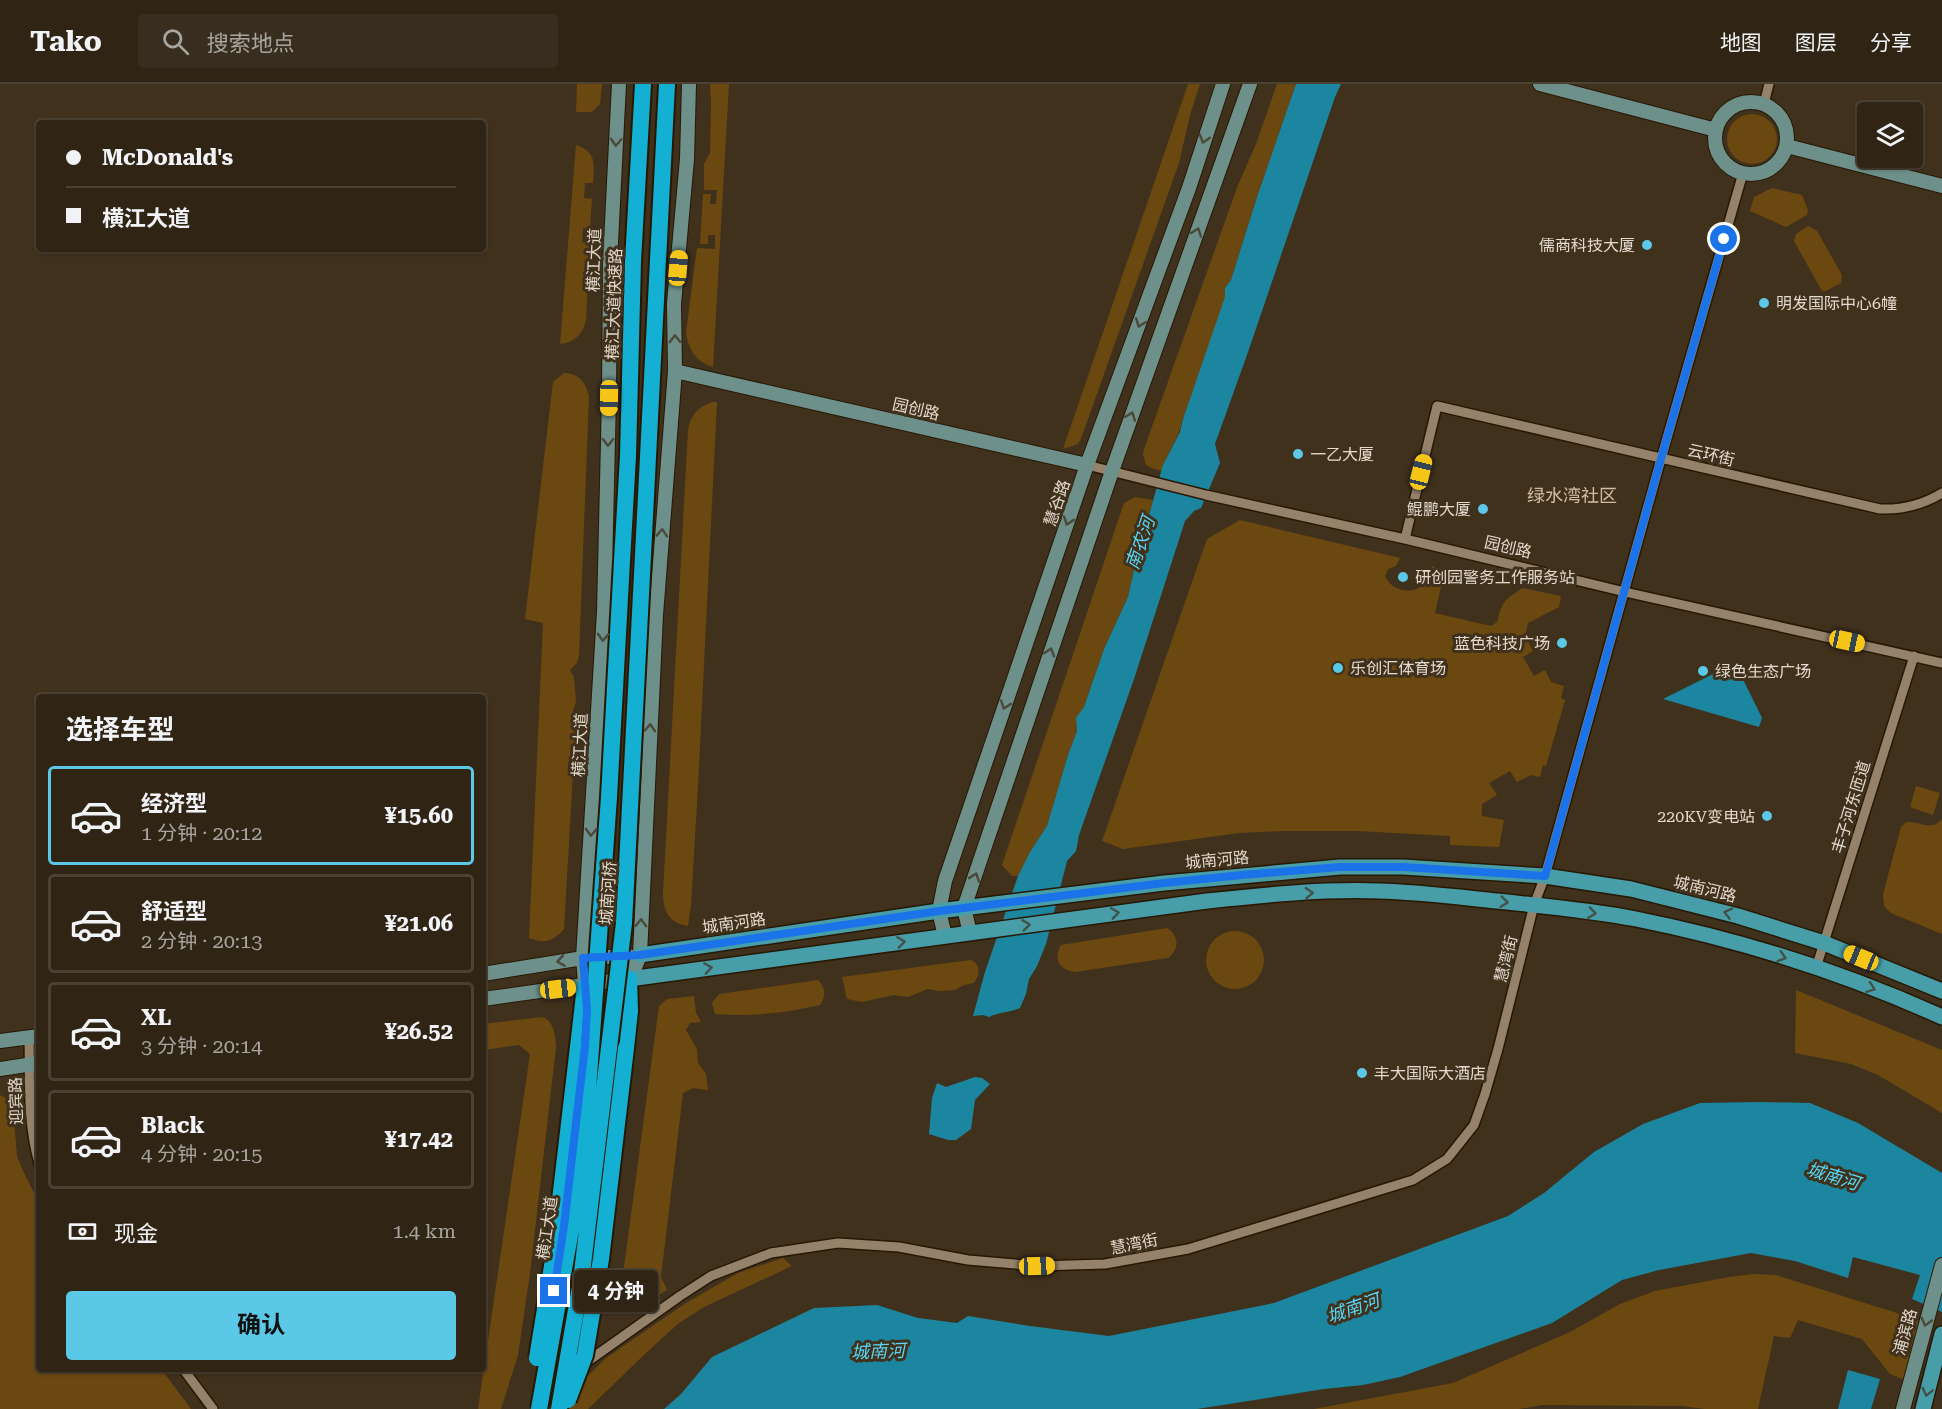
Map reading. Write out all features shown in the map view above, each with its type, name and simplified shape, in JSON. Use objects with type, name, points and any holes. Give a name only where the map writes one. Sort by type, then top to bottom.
[{"type":"highway","points":[[633,261],[634,84]]},
{"type":"highway","name":"横江大道快速路","points":[[622,561],[633,261],[643,84]]},
{"type":"highway","points":[[658,252],[667,84]]},
{"type":"highway","points":[[658,252],[668,188],[677,84]]},
{"type":"highway","name":"城南河桥","points":[[559,1409],[581,1281],[624,923],[658,252]]},
{"type":"highway","name":"城南河桥","points":[[535,1408],[574,1213],[588,1090],[609,797],[622,561]]},
{"type":"highway","points":[[565,1409],[585,1355],[601,1259],[627,1048],[630,1011],[629,979]]},
{"type":"highway","points":[[535,1408],[537,1357],[553,1260],[585,986]]},
{"type":"main road","name":"城南河路","points":[[640,955],[939,911],[1164,883],[1340,867],[1403,867],[1545,876],[1631,889],[1738,916],[1824,943],[1942,991]]},
{"type":"main road","points":[[629,979],[1217,900],[1378,891],[1534,905],[1634,919],[1680,929],[1816,968],[1942,1017]]},
{"type":"main road","points":[[1923,1409],[1942,1334]]},
{"type":"street","name":"横江大道","points":[[535,1408],[561,1248],[585,1046],[587,1010],[583,958],[604,612],[610,262],[619,84]]},
{"type":"street","points":[[574,1371],[596,1241],[622,1012],[629,979],[640,955],[656,615],[675,371],[674,304],[687,159],[689,84]]},
{"type":"street","name":"慧谷路","points":[[945,936],[939,911],[949,870],[1088,465],[1189,188],[1223,84]]},
{"type":"street","points":[[970,933],[964,908],[1112,471],[1250,84]]},
{"type":"street","points":[[1540,84],[1716,129]]},
{"type":"street","points":[[1764,104],[1769,84]]},
{"type":"street","points":[[1741,103],[1764,104],[1776,111],[1784,121],[1787,146],[1777,164],[1768,170],[1757,174],[1743,173],[1725,163],[1719,154],[1715,142],[1716,129],[1721,118],[1741,103]]},
{"type":"street","points":[[1787,146],[1942,186]]},
{"type":"street","name":"慧湾街","points":[[535,1408],[574,1371],[680,1296],[711,1276],[771,1253],[838,1243],[900,1247],[968,1260],[1037,1266],[1105,1264],[1188,1249],[1413,1180],[1447,1159],[1473,1125],[1485,1094],[1534,905],[1545,876],[1743,173]]},
{"type":"street","name":"园创路","points":[[675,371],[1088,465],[1206,495],[1405,539],[1625,592],[1942,663]]},
{"type":"street","name":"云环街","points":[[1405,539],[1437,406],[1880,509],[1895,510],[1912,506],[1942,493]]},
{"type":"street","name":"丰子河东匝道","points":[[1816,968],[1914,656]]},
{"type":"street","name":"城南河路","points":[[486,974],[583,958],[640,955]]},
{"type":"street","points":[[486,999],[629,979]]},
{"type":"street","points":[[0,1041],[34,1036]]},
{"type":"street","name":"迎宾路","points":[[34,1036],[32,1127],[36,1152]]},
{"type":"street","points":[[0,1069],[34,1064]]},
{"type":"street","name":"浦滨路","points":[[1903,1409],[1942,1265]]},
{"type":"street","points":[[185,1372],[213,1409]]},
{"type":"shaded area","points":[[577,84],[602,84],[600,104],[592,112],[576,112]]},
{"type":"shaded area","points":[[710,84],[729,84],[713,367],[702,362],[694,354],[686,333],[697,248],[715,249],[715,235],[708,235],[708,244],[700,244],[703,194],[711,194],[710,204],[716,204],[717,190],[704,190],[704,164],[710,153]]},
{"type":"shaded area","points":[[1188,84],[1200,84],[1179,163],[1082,436],[1078,444],[1063,449]]},
{"type":"shaded area","points":[[1277,84],[1296,84],[1231,280],[1225,288],[1226,297],[1181,426],[1162,471],[1154,469],[1146,465],[1144,449],[1238,185],[1256,144]]},
{"type":"shaded area","points":[[1747,114],[1757,114],[1770,121],[1777,134],[1777,144],[1770,157],[1757,164],[1747,164],[1738,160],[1731,153],[1727,144],[1727,134],[1731,125],[1738,118]]},
{"type":"shaded area","points":[[576,145],[588,151],[594,164],[593,183],[585,183],[584,198],[592,199],[590,228],[583,228],[582,242],[590,243],[586,320],[578,336],[560,344]]},
{"type":"shaded area","points":[[1772,188],[1802,195],[1808,210],[1807,215],[1786,227],[1750,211],[1754,197]]},
{"type":"shaded area","points":[[1808,226],[1817,231],[1842,275],[1841,283],[1826,291],[1822,291],[1794,241],[1796,234]]},
{"type":"shaded area","points":[[564,373],[574,375],[581,380],[589,396],[579,655],[577,663],[570,670],[574,677],[576,702],[573,710],[576,720],[564,929],[548,941],[540,941],[529,938],[543,623],[525,619],[553,382]]},
{"type":"shaded area","points":[[712,402],[717,402],[698,786],[688,926],[676,922],[668,915],[663,893],[688,430],[696,413]]},
{"type":"shaded area","points":[[1135,497],[1153,500],[1144,533],[1133,546],[1136,561],[1128,597],[1104,649],[1084,707],[1076,722],[1077,731],[1047,826],[1018,876],[1012,876],[1002,865],[1124,503]]},
{"type":"shaded area","name":"乐创汇体育场","points":[[1240,520],[1400,558],[1396,566],[1388,569],[1385,576],[1391,585],[1401,590],[1417,589],[1422,586],[1422,579],[1429,581],[1432,566],[1445,570],[1435,613],[1491,626],[1497,622],[1505,601],[1523,588],[1561,596],[1559,607],[1528,623],[1525,636],[1533,651],[1523,657],[1534,676],[1545,670],[1551,682],[1564,686],[1561,698],[1565,700],[1546,766],[1543,765],[1540,777],[1531,775],[1517,782],[1510,771],[1489,783],[1497,795],[1482,804],[1482,816],[1504,820],[1499,847],[1450,845],[1450,836],[1358,831],[1239,833],[1123,849],[1102,841],[1207,539]]},
{"type":"shaded area","points":[[1916,786],[1940,793],[1933,815],[1910,807]]},
{"type":"shaded area","points":[[1942,819],[1942,934],[1891,913],[1884,906],[1883,894],[1901,827],[1906,822],[1933,825]]},
{"type":"shaded area","points":[[1167,928],[1176,939],[1176,947],[1168,958],[1075,972],[1065,969],[1059,963],[1058,955],[1061,945]]},
{"type":"shaded area","points":[[1235,931],[1246,933],[1259,944],[1264,960],[1262,971],[1251,984],[1235,989],[1224,987],[1211,976],[1206,960],[1208,949],[1219,936]]},
{"type":"shaded area","points":[[971,960],[977,964],[978,970],[974,983],[955,990],[928,989],[908,997],[894,995],[862,1002],[847,999],[842,977]]},
{"type":"shaded area","points":[[818,980],[824,992],[820,1005],[768,1014],[741,1015],[715,1014],[712,1003],[719,994]]},
{"type":"shaded area","points":[[1796,990],[1942,1050],[1942,1113],[1878,1075],[1851,1064],[1795,1053]]},
{"type":"shaded area","points":[[694,996],[696,1013],[701,1022],[690,1023],[686,1030],[697,1049],[698,1063],[706,1074],[708,1090],[693,1088],[683,1093],[661,1277],[667,1290],[629,1314],[621,1307],[621,1289],[659,1006],[667,999]]},
{"type":"shaded area","points":[[542,1017],[552,1026],[556,1047],[530,1273],[518,1355],[501,1409],[478,1409],[483,1372],[486,1372],[486,1354],[530,1054],[519,1045],[486,1050],[486,1024]]},
{"type":"shaded area","points":[[0,1095],[9,1100],[13,1108],[17,1156],[36,1197],[36,1372],[163,1372],[191,1409],[0,1409]]},
{"type":"shaded area","points":[[783,1258],[792,1266],[704,1307],[679,1323],[588,1409],[554,1409],[606,1358],[686,1303],[738,1273]]},
{"type":"shaded area","points":[[1754,1274],[1776,1275],[1919,1320],[1905,1380],[1890,1374],[1862,1339],[1798,1320],[1790,1338],[1774,1336],[1758,1409],[1542,1405],[1519,1409],[1314,1409],[1453,1383],[1570,1332],[1620,1304],[1655,1291]]},
{"type":"water","name":"南农河","points":[[1296,84],[1341,84],[1215,444],[1220,463],[1201,508],[1194,511],[1185,521],[1134,679],[1079,835],[1076,851],[1067,861],[1046,944],[1029,979],[1020,1008],[989,1017],[973,1016],[985,972],[1018,876],[1047,826],[1077,731],[1076,718],[1084,707],[1104,649],[1128,597],[1136,561],[1133,546],[1144,533],[1163,465],[1180,432],[1225,297],[1225,288],[1231,280]]},
{"type":"water","points":[[1735,663],[1762,718],[1759,727],[1663,699]]},
{"type":"water","points":[[975,1077],[982,1078],[990,1084],[975,1100],[971,1129],[956,1140],[929,1134],[932,1098],[937,1083],[946,1087]]},
{"type":"water","name":"城南河","points":[[1700,1103],[1810,1103],[1858,1123],[1942,1173],[1942,1312],[1912,1299],[1920,1275],[1853,1257],[1848,1278],[1795,1261],[1751,1253],[1659,1270],[1622,1280],[1552,1323],[1400,1377],[1363,1385],[1197,1409],[664,1409],[681,1394],[712,1357],[814,1308],[877,1305],[918,1318],[957,1323],[968,1316],[1109,1336],[1274,1303],[1508,1216],[1544,1193],[1594,1152],[1643,1124]]},
{"type":"water","points":[[1848,1370],[1880,1379],[1871,1409],[1838,1409]]},
{"type":"place","name":"儒商科技大厦","points":[[1647,245]]},
{"type":"place","name":"明发国际中心6幢","points":[[1764,303]]},
{"type":"place","name":"一乙大厦","points":[[1298,454]]},
{"type":"place","name":"鲲鹏大厦","points":[[1483,509]]},
{"type":"place","name":"研创园警务工作服务站","points":[[1403,577]]},
{"type":"place","name":"蓝色科技广场","points":[[1562,643]]},
{"type":"place","name":"乐创汇体育场","points":[[1338,668]]},
{"type":"place","name":"绿色生态广场","points":[[1703,671]]},
{"type":"place","name":"220KV变电站","points":[[1767,816]]},
{"type":"place","name":"丰大国际大酒店","points":[[1362,1073]]},
{"type":"district","name":"绿水湾社区","points":[[1572,495]]},
{"type":"route","points":[[554,1291],[585,1046],[587,1010],[583,958],[640,955],[939,911],[1242,875],[1340,867],[1403,867],[1545,876],[1724,239]]}]
